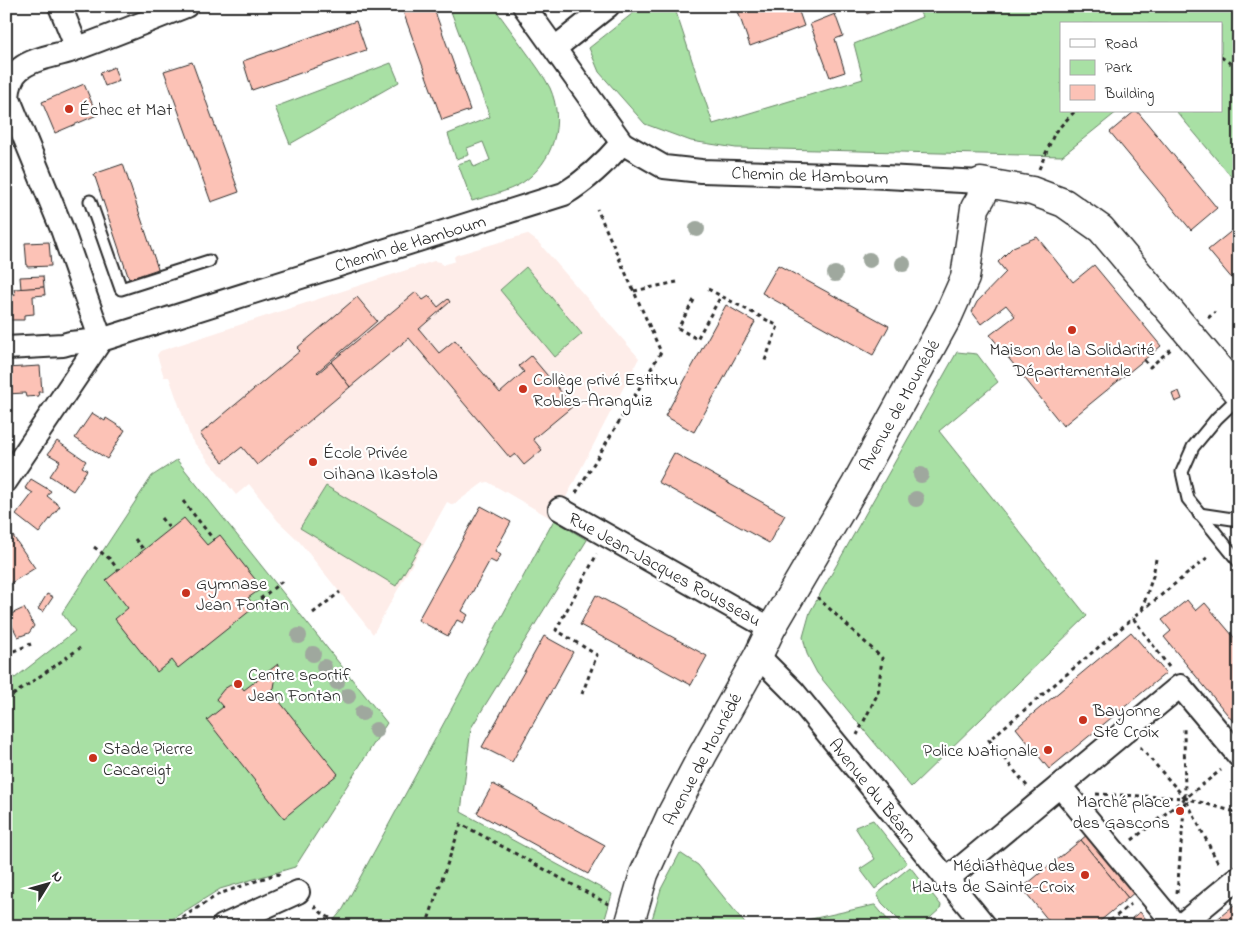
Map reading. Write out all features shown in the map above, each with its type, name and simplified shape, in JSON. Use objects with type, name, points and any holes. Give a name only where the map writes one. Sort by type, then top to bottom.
[{"type":"street","points":[[60,6],[77,48]]},
{"type":"street","points":[[6,481],[101,340],[62,229],[8,96],[10,76],[32,62],[77,48],[186,6]]},
{"type":"street","points":[[524,6],[622,143]]},
{"type":"street","points":[[555,48],[608,6]]},
{"type":"street","name":"Chemin de Hamboum","points":[[6,348],[63,345],[101,340],[564,194],[587,179],[607,161],[622,143],[664,167],[701,172],[866,176],[981,182]]},
{"type":"street","points":[[981,182],[1032,192],[1064,203],[1101,229],[1239,395]]},
{"type":"street","name":"Avenue de Mounédé","points":[[630,921],[644,874],[671,815],[771,629],[856,484],[948,316],[965,278],[974,208],[982,196],[981,182]]},
{"type":"street","name":"Rue Jean-Jacques Rousseau","points":[[560,509],[771,629]]},
{"type":"street","name":"Avenue du Béarn","points":[[758,656],[793,691],[985,926]]},
{"type":"street","points":[[946,880],[1180,686],[1239,756]]},
{"type":"street","points":[[1060,786],[1176,926]]},
{"type":"street","points":[[1180,926],[1235,880]]},
{"type":"street","points":[[223,926],[298,892]]},
{"type":"lane","points":[[90,201],[122,289],[209,262]]},
{"type":"lane","points":[[1239,395],[1193,447],[1182,472],[1188,499],[1239,562]]},
{"type":"lane","points":[[1200,514],[1239,520]]},
{"type":"path","points":[[1222,57],[1239,69]]},
{"type":"path","points":[[1041,164],[1055,132],[1074,112]]},
{"type":"path","points":[[576,493],[661,352],[597,209]]},
{"type":"path","points":[[634,291],[677,282]]},
{"type":"path","points":[[708,289],[778,326],[764,363]]},
{"type":"path","points":[[694,300],[678,328],[697,338],[722,296]]},
{"type":"path","points":[[183,501],[214,540]]},
{"type":"path","points":[[161,518],[170,529]]},
{"type":"path","points":[[582,694],[597,655],[556,630],[607,536]]},
{"type":"path","points":[[135,538],[144,550]]},
{"type":"path","points":[[94,547],[110,559],[118,570]]},
{"type":"path","points":[[1040,802],[989,740],[1208,557]]},
{"type":"path","points":[[1142,611],[1154,576],[1156,560]]},
{"type":"path","points":[[254,604],[285,579]]},
{"type":"path","points":[[313,613],[340,592]]},
{"type":"path","points":[[816,596],[882,658],[878,693],[857,736]]},
{"type":"path","points":[[1134,618],[1177,677],[1184,702],[1185,798],[1177,900]]},
{"type":"path","points":[[6,654],[31,644]]},
{"type":"path","points":[[6,700],[80,648]]},
{"type":"path","points":[[1125,732],[1185,798],[1225,876],[1235,880]]},
{"type":"path","points":[[1116,853],[1239,756]]},
{"type":"path","points":[[1060,786],[1072,793],[1185,798],[1239,812]]},
{"type":"path","points":[[426,926],[461,824],[630,921]]},
{"type":"path","points":[[169,926],[219,894],[273,874],[287,874],[298,892],[323,914],[344,926]]},
{"type":"path","points":[[1104,926],[1147,891]]},
{"type":"shaded area","points":[[527,234],[538,242],[639,358],[554,520],[488,482],[483,483],[453,505],[447,502],[373,634],[298,540],[278,521],[249,484],[236,495],[191,439],[169,377],[164,377],[157,355],[160,351],[434,261],[440,262],[443,265],[455,261],[454,257],[456,255]]},
{"type":"green space","points":[[449,6],[493,6],[545,79],[550,88],[556,114],[554,140],[549,153],[533,174],[522,183],[510,189],[472,201],[458,164],[471,160],[474,167],[490,160],[483,142],[467,148],[469,155],[456,159],[448,134],[490,117]]},
{"type":"green space","points":[[642,6],[674,6],[713,124],[863,79],[854,44],[922,17],[917,6],[1239,6],[1239,186],[1177,112],[1222,112],[1222,22],[1060,22],[1060,112],[1117,112],[1062,156],[736,148],[691,141],[645,124],[599,72],[589,48]]},
{"type":"green space","points":[[391,63],[399,82],[290,144],[275,107]]},
{"type":"green space","points":[[526,267],[582,334],[555,357],[500,290]]},
{"type":"green space","points":[[957,352],[977,354],[998,382],[939,431],[1087,616],[911,787],[817,673],[807,654],[803,637],[810,612]]},
{"type":"green space","points":[[177,460],[387,723],[295,867],[220,889],[161,926],[6,926],[6,672],[15,678],[75,631],[62,613],[152,476]]},
{"type":"green space","points":[[326,486],[422,543],[396,586],[300,528]]},
{"type":"green space","points":[[554,520],[587,540],[471,728],[461,812],[612,894],[603,926],[329,926],[343,909]]},
{"type":"green space","points":[[873,820],[907,863],[875,889],[860,869],[875,859],[855,827]]},
{"type":"green space","points":[[680,853],[698,865],[747,926],[650,926],[661,889]]},
{"type":"green space","points":[[910,867],[941,905],[940,909],[922,925],[905,926],[882,903],[877,894]]},
{"type":"green space","points":[[874,905],[893,926],[780,926]]},
{"type":"building","points":[[401,6],[433,6],[470,110],[442,120]]},
{"type":"building","points":[[736,6],[797,6],[804,26],[750,46]]},
{"type":"building","points":[[864,6],[888,6],[867,14]]},
{"type":"building","points":[[835,14],[843,36],[835,39],[845,72],[830,77],[810,24]]},
{"type":"building","points":[[356,21],[366,50],[252,90],[243,61]]},
{"type":"building","points":[[192,62],[239,192],[211,202],[164,71]]},
{"type":"building","points":[[114,67],[119,81],[105,86],[100,73]]},
{"type":"building","name":"Échec et Mat","points":[[84,84],[97,115],[55,133],[42,102]]},
{"type":"building","points":[[1134,112],[1138,112],[1217,208],[1191,230],[1110,132]]},
{"type":"building","points":[[6,139],[8,139],[10,150],[10,161],[6,161]]},
{"type":"building","points":[[123,164],[158,269],[129,279],[94,174]]},
{"type":"building","points":[[1234,229],[1239,235],[1239,287],[1208,250]]},
{"type":"building","name":"Maison de la Solidarité Départementale","points":[[1037,237],[1073,282],[1094,265],[1161,346],[1063,426],[990,335],[1015,316],[1006,305],[981,324],[972,312],[977,302],[1006,272],[998,262],[1013,247]]},
{"type":"building","points":[[49,242],[51,266],[27,267],[25,243]]},
{"type":"building","points":[[778,265],[889,326],[873,355],[762,293]]},
{"type":"building","points":[[43,276],[44,287],[21,289],[20,277]]},
{"type":"building","points":[[44,287],[45,295],[33,296],[34,314],[24,315],[24,320],[10,320],[8,296],[15,295],[14,289]]},
{"type":"building","points":[[416,292],[423,300],[429,296],[438,307],[448,299],[450,302],[419,329],[439,353],[455,340],[500,393],[524,372],[519,366],[531,356],[573,406],[533,439],[542,450],[524,465],[515,454],[510,458],[409,338],[350,387],[331,362]]},
{"type":"building","points":[[357,297],[377,321],[317,372],[331,362],[350,387],[257,465],[242,447],[223,462],[200,434],[300,351],[297,348]]},
{"type":"building","points":[[726,305],[755,322],[694,432],[665,416]]},
{"type":"building","points":[[40,366],[42,392],[38,392],[39,396],[26,397],[25,393],[6,394],[6,368]]},
{"type":"building","points":[[1179,391],[1182,399],[1175,402],[1172,394]]},
{"type":"building","points":[[92,413],[105,421],[106,418],[125,430],[107,459],[75,438]]},
{"type":"building","points":[[57,441],[86,461],[82,467],[87,470],[73,491],[50,476],[60,461],[48,454]]},
{"type":"building","points":[[674,453],[785,515],[769,543],[658,482]]},
{"type":"building","points":[[31,479],[51,491],[47,496],[60,506],[39,533],[16,515],[33,493],[25,488]]},
{"type":"building","points":[[481,506],[511,522],[495,551],[501,555],[496,563],[490,560],[462,611],[468,615],[463,623],[457,620],[448,636],[418,620]]},
{"type":"building","name":"Gymnase Jean Fontan","points":[[184,518],[207,545],[220,535],[262,588],[248,598],[256,606],[178,668],[172,660],[157,672],[115,619],[128,608],[106,580]]},
{"type":"building","points":[[6,526],[35,568],[11,583],[6,577]]},
{"type":"building","points":[[47,594],[53,597],[43,612],[38,609]]},
{"type":"building","points":[[596,595],[707,656],[691,685],[580,625]]},
{"type":"building","points":[[1187,600],[1196,611],[1205,603],[1239,643],[1239,722],[1236,725],[1164,637],[1171,631],[1162,620]]},
{"type":"building","points":[[24,608],[34,626],[29,633],[18,637],[7,616]]},
{"type":"building","points":[[1131,632],[1166,673],[1049,769],[1016,728]]},
{"type":"building","points":[[544,636],[573,652],[512,762],[482,747]]},
{"type":"building","points":[[278,664],[274,688],[271,691],[338,774],[284,818],[207,720],[223,707],[216,699],[224,689],[237,681],[244,690]]},
{"type":"building","points":[[493,784],[605,845],[588,874],[477,813]]},
{"type":"building","points":[[1089,833],[1137,890],[1128,898],[1081,840]]},
{"type":"building","points":[[1081,840],[1128,898],[1094,926],[1053,926],[1022,888]]},
{"type":"building","points":[[1239,901],[1239,926],[1209,926]]},
{"type":"building","points":[[1140,912],[1152,926],[1138,926],[1132,918]]},
{"type":"place","name":"Échec et Mat","points":[[69,109]]},
{"type":"place","name":"Maison de la Solidarité Départementale","points":[[1072,330]]},
{"type":"place","name":"Collège privé Estitxu Robles-Aranguiz","points":[[523,389]]},
{"type":"place","name":"École Privée Oihana Ikastola","points":[[313,462]]},
{"type":"place","name":"Gymnase Jean Fontan","points":[[186,593]]},
{"type":"place","name":"Centre sportif Jean Fontan","points":[[238,684]]},
{"type":"place","name":"Bayonne Ste Croix","points":[[1083,720]]},
{"type":"place","name":"Police Nationale","points":[[1048,750]]},
{"type":"place","name":"Stade Pierre Cacareigt","points":[[93,758]]},
{"type":"place","name":"Marché place des Gascons","points":[[1180,811]]},
{"type":"place","name":"Médiathèque des Hauts de Sainte-Croix","points":[[1085,875]]}]
